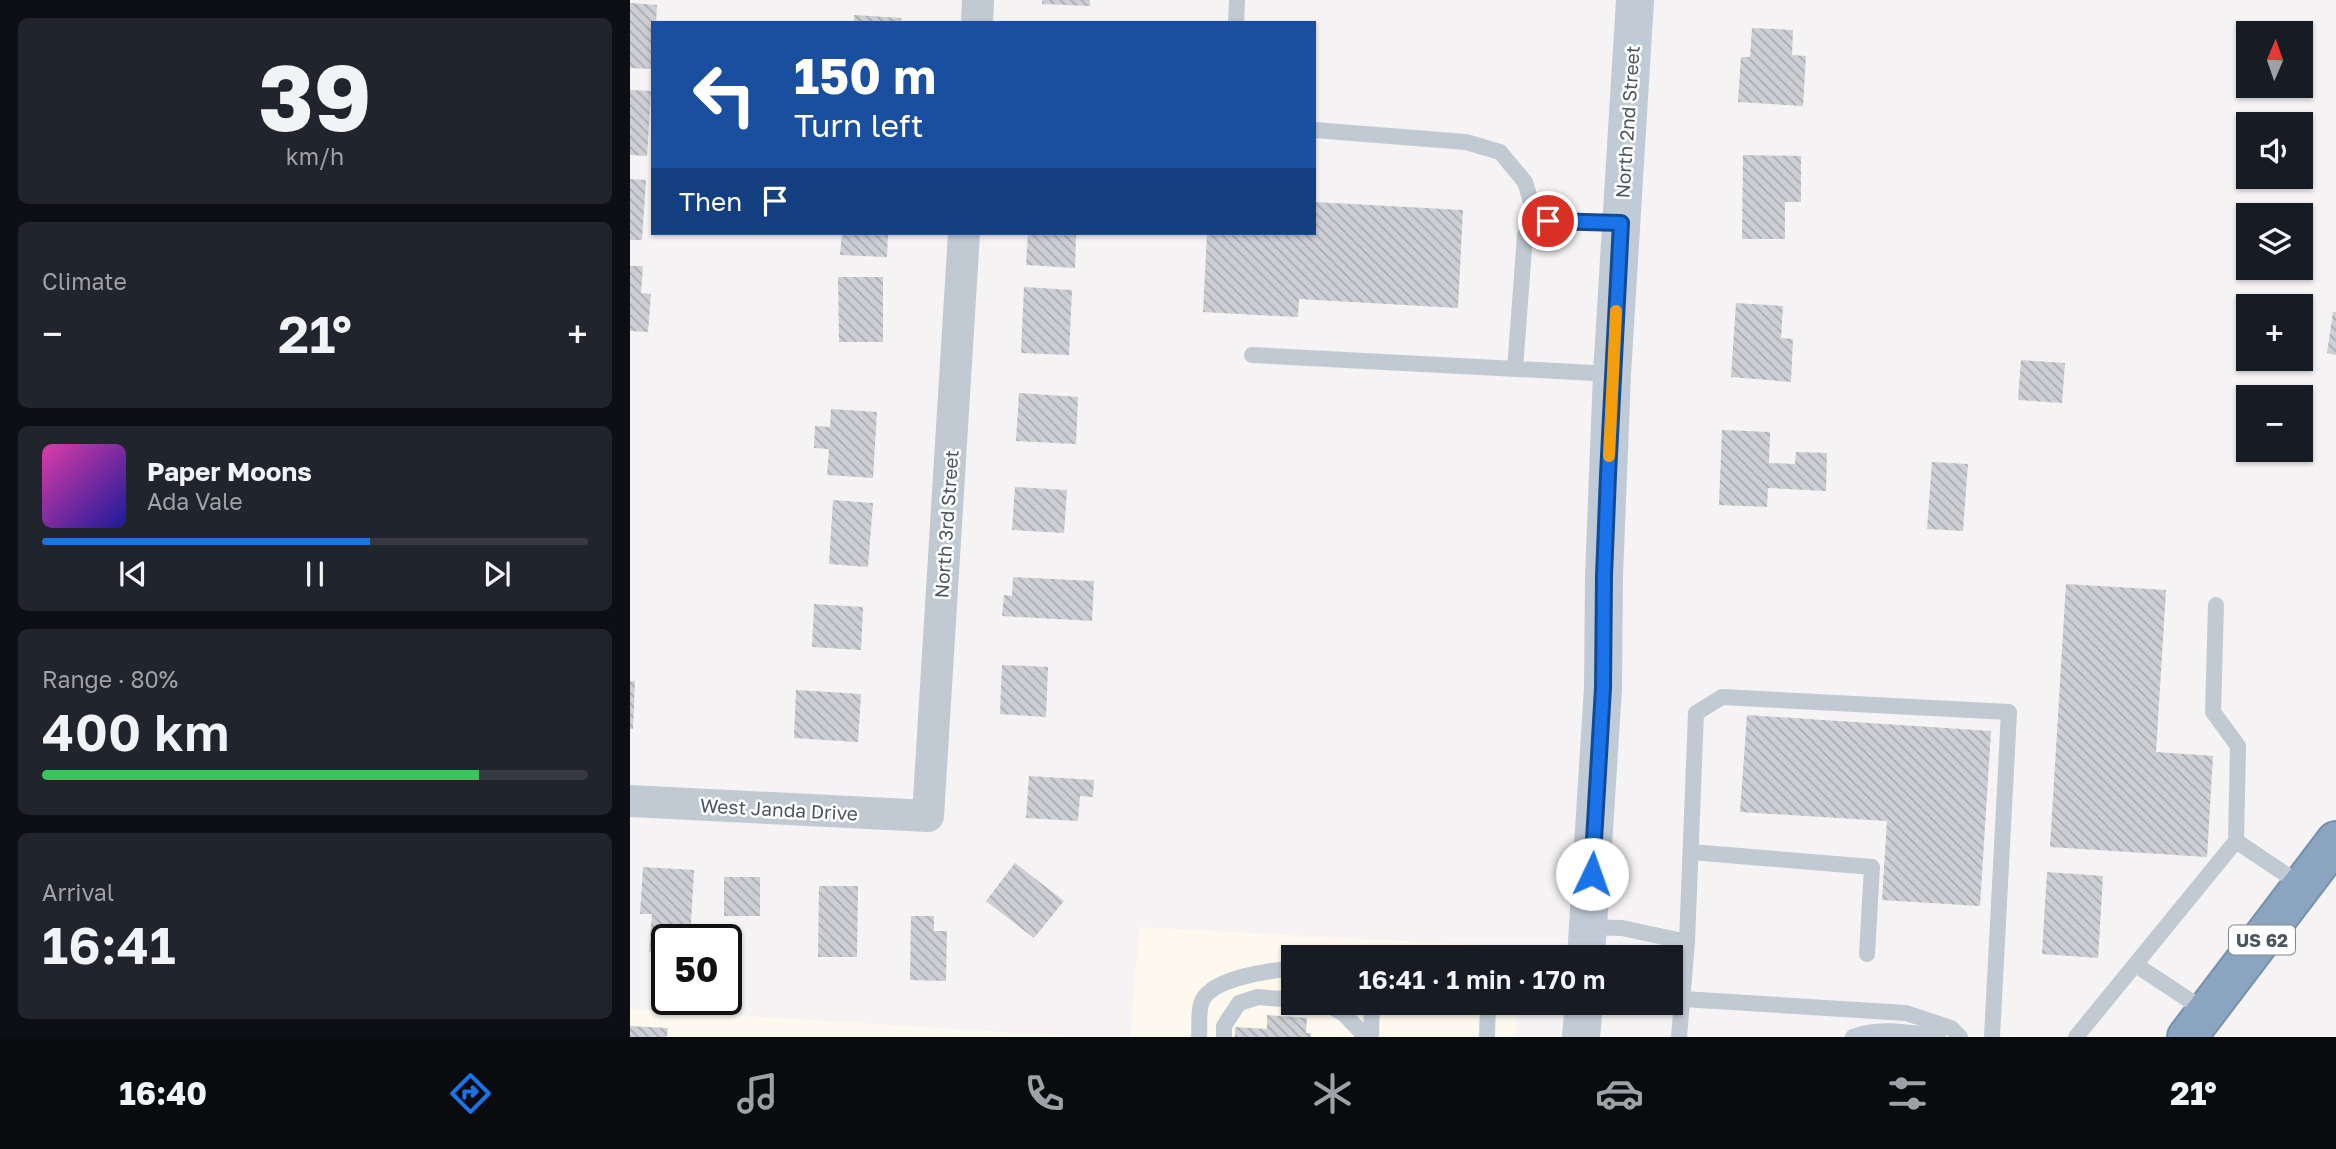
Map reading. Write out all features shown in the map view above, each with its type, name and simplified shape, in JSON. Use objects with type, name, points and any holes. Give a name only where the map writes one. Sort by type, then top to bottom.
[{"type":"highway","name":"US 62","points":[[2197,1025],[2336,841]]},
{"type":"main road","name":"North 2nd Street","points":[[1587,942],[1603,688],[1604,576],[1612,374],[1635,0]]},
{"type":"street","points":[[977,21],[978,0]]},
{"type":"street","name":"North 3rd Street","points":[[928,816],[964,235]]},
{"type":"street","name":"West Janda Drive","points":[[630,801],[928,816]]},
{"type":"lane","points":[[1236,21],[1237,0]]},
{"type":"lane","points":[[1316,130],[1466,142],[1500,152],[1525,182],[1537,222]]},
{"type":"lane","points":[[1515,369],[1525,235],[1529,227],[1537,222],[1621,223]]},
{"type":"lane","points":[[1252,355],[1612,374]]},
{"type":"lane","points":[[2076,1037],[2236,841],[2238,746],[2213,712],[2216,606]]},
{"type":"lane","points":[[1960,1037],[1951,1028],[1906,1013],[1683,999],[1696,713],[1722,697],[2009,712],[1992,1037]]},
{"type":"lane","points":[[2236,841],[2303,886]]},
{"type":"lane","points":[[1691,852],[1872,867],[1867,954]]},
{"type":"lane","points":[[1587,942],[1622,928],[1687,942]]},
{"type":"lane","points":[[2136,965],[2197,1025]]},
{"type":"lane","points":[[1199,1037],[1200,1005],[1208,991],[1227,982],[1281,970]]},
{"type":"lane","points":[[1224,1037],[1224,1026],[1239,1003],[1258,998],[1281,999]]},
{"type":"lane","points":[[1345,1015],[1369,1037]]},
{"type":"lane","points":[[1369,1037],[1371,1015]]},
{"type":"lane","points":[[1487,1037],[1488,1015]]},
{"type":"lane","points":[[1679,1037],[1681,1015]]},
{"type":"lane","points":[[1681,1020],[1689,1037]]},
{"type":"lane","points":[[1853,1037],[1868,1031],[1938,1037]]},
{"type":"shaded area","points":[[1139,927],[1480,945],[1281,945],[1281,1015],[1516,1015],[1515,1037],[1130,1037]]},
{"type":"shaded area","points":[[630,1009],[651,1010],[651,1015],[728,1015],[1088,1037],[630,1037]]},
{"type":"building","points":[[1042,0],[1090,0],[1090,6],[1042,4]]},
{"type":"building","points":[[630,3],[657,5],[656,21],[651,21],[651,69],[630,68]]},
{"type":"building","points":[[854,15],[901,18],[901,21],[854,21]]},
{"type":"building","points":[[1752,28],[1793,30],[1792,55],[1806,56],[1803,106],[1738,102],[1741,57],[1750,57]]},
{"type":"building","points":[[630,90],[651,91],[647,156],[630,155]]},
{"type":"building","points":[[1743,155],[1801,156],[1801,202],[1785,202],[1785,239],[1742,239]]},
{"type":"building","points":[[630,179],[646,180],[642,240],[630,240]]},
{"type":"building","points":[[1316,202],[1463,210],[1458,308],[1299,299],[1298,317],[1203,312],[1207,235],[1316,235]]},
{"type":"building","points":[[842,235],[888,235],[887,257],[840,255]]},
{"type":"building","points":[[1028,235],[1076,235],[1075,268],[1026,265]]},
{"type":"building","points":[[630,266],[643,266],[641,293],[651,294],[648,332],[630,331]]},
{"type":"building","points":[[838,277],[883,277],[883,342],[839,342]]},
{"type":"building","points":[[1024,287],[1072,290],[1069,355],[1021,353]]},
{"type":"building","points":[[1736,303],[1783,306],[1781,338],[1793,339],[1791,382],[1731,377]]},
{"type":"building","points":[[2333,312],[2336,312],[2336,355],[2327,353]]},
{"type":"building","points":[[2021,360],[2065,363],[2062,403],[2018,400]]},
{"type":"building","points":[[1019,393],[1078,397],[1076,444],[1016,441]]},
{"type":"building","points":[[831,409],[877,412],[873,478],[827,475],[829,449],[814,448],[815,426],[830,427]]},
{"type":"building","points":[[1722,430],[1770,432],[1769,463],[1795,464],[1796,452],[1827,453],[1826,491],[1768,488],[1767,507],[1719,505]]},
{"type":"building","points":[[1932,462],[1968,464],[1963,531],[1927,529]]},
{"type":"building","points":[[1015,487],[1067,490],[1064,533],[1012,530]]},
{"type":"building","points":[[833,500],[873,503],[868,567],[829,564]]},
{"type":"building","points":[[1013,577],[1094,581],[1092,621],[1002,616],[1004,595],[1012,596]]},
{"type":"building","points":[[2066,584],[2166,590],[2156,752],[2213,756],[2207,857],[2050,847]]},
{"type":"building","points":[[814,604],[863,607],[861,650],[812,647]]},
{"type":"building","points":[[1002,665],[1048,667],[1046,717],[1000,714]]},
{"type":"building","points":[[630,681],[635,681],[633,729],[630,729]]},
{"type":"building","points":[[796,690],[861,694],[858,742],[794,738]]},
{"type":"building","points":[[1747,715],[1991,731],[1980,906],[1882,900],[1887,821],[1740,812]]},
{"type":"building","points":[[1029,776],[1094,780],[1093,797],[1080,796],[1078,821],[1026,818]]},
{"type":"building","points":[[1015,863],[1064,901],[1034,938],[986,901]]},
{"type":"building","points":[[643,867],[694,870],[691,924],[651,924],[652,914],[640,914]]},
{"type":"building","points":[[2047,872],[2103,876],[2098,958],[2042,954]]},
{"type":"building","points":[[724,877],[760,877],[760,916],[724,916]]},
{"type":"building","points":[[819,886],[858,886],[857,957],[818,957]]},
{"type":"building","points":[[911,916],[934,916],[934,931],[947,931],[946,981],[910,980]]},
{"type":"building","points":[[1267,1015],[1307,1018],[1306,1033],[1311,1033],[1311,1037],[1235,1037],[1235,1027],[1267,1029]]},
{"type":"building","points":[[630,1026],[668,1028],[667,1037],[630,1037]]},
{"type":"slow traffic","points":[[1609,456],[1616,311]]},
{"type":"route","points":[[1548,221],[1621,223],[1604,576],[1603,688],[1592,874]]}]
